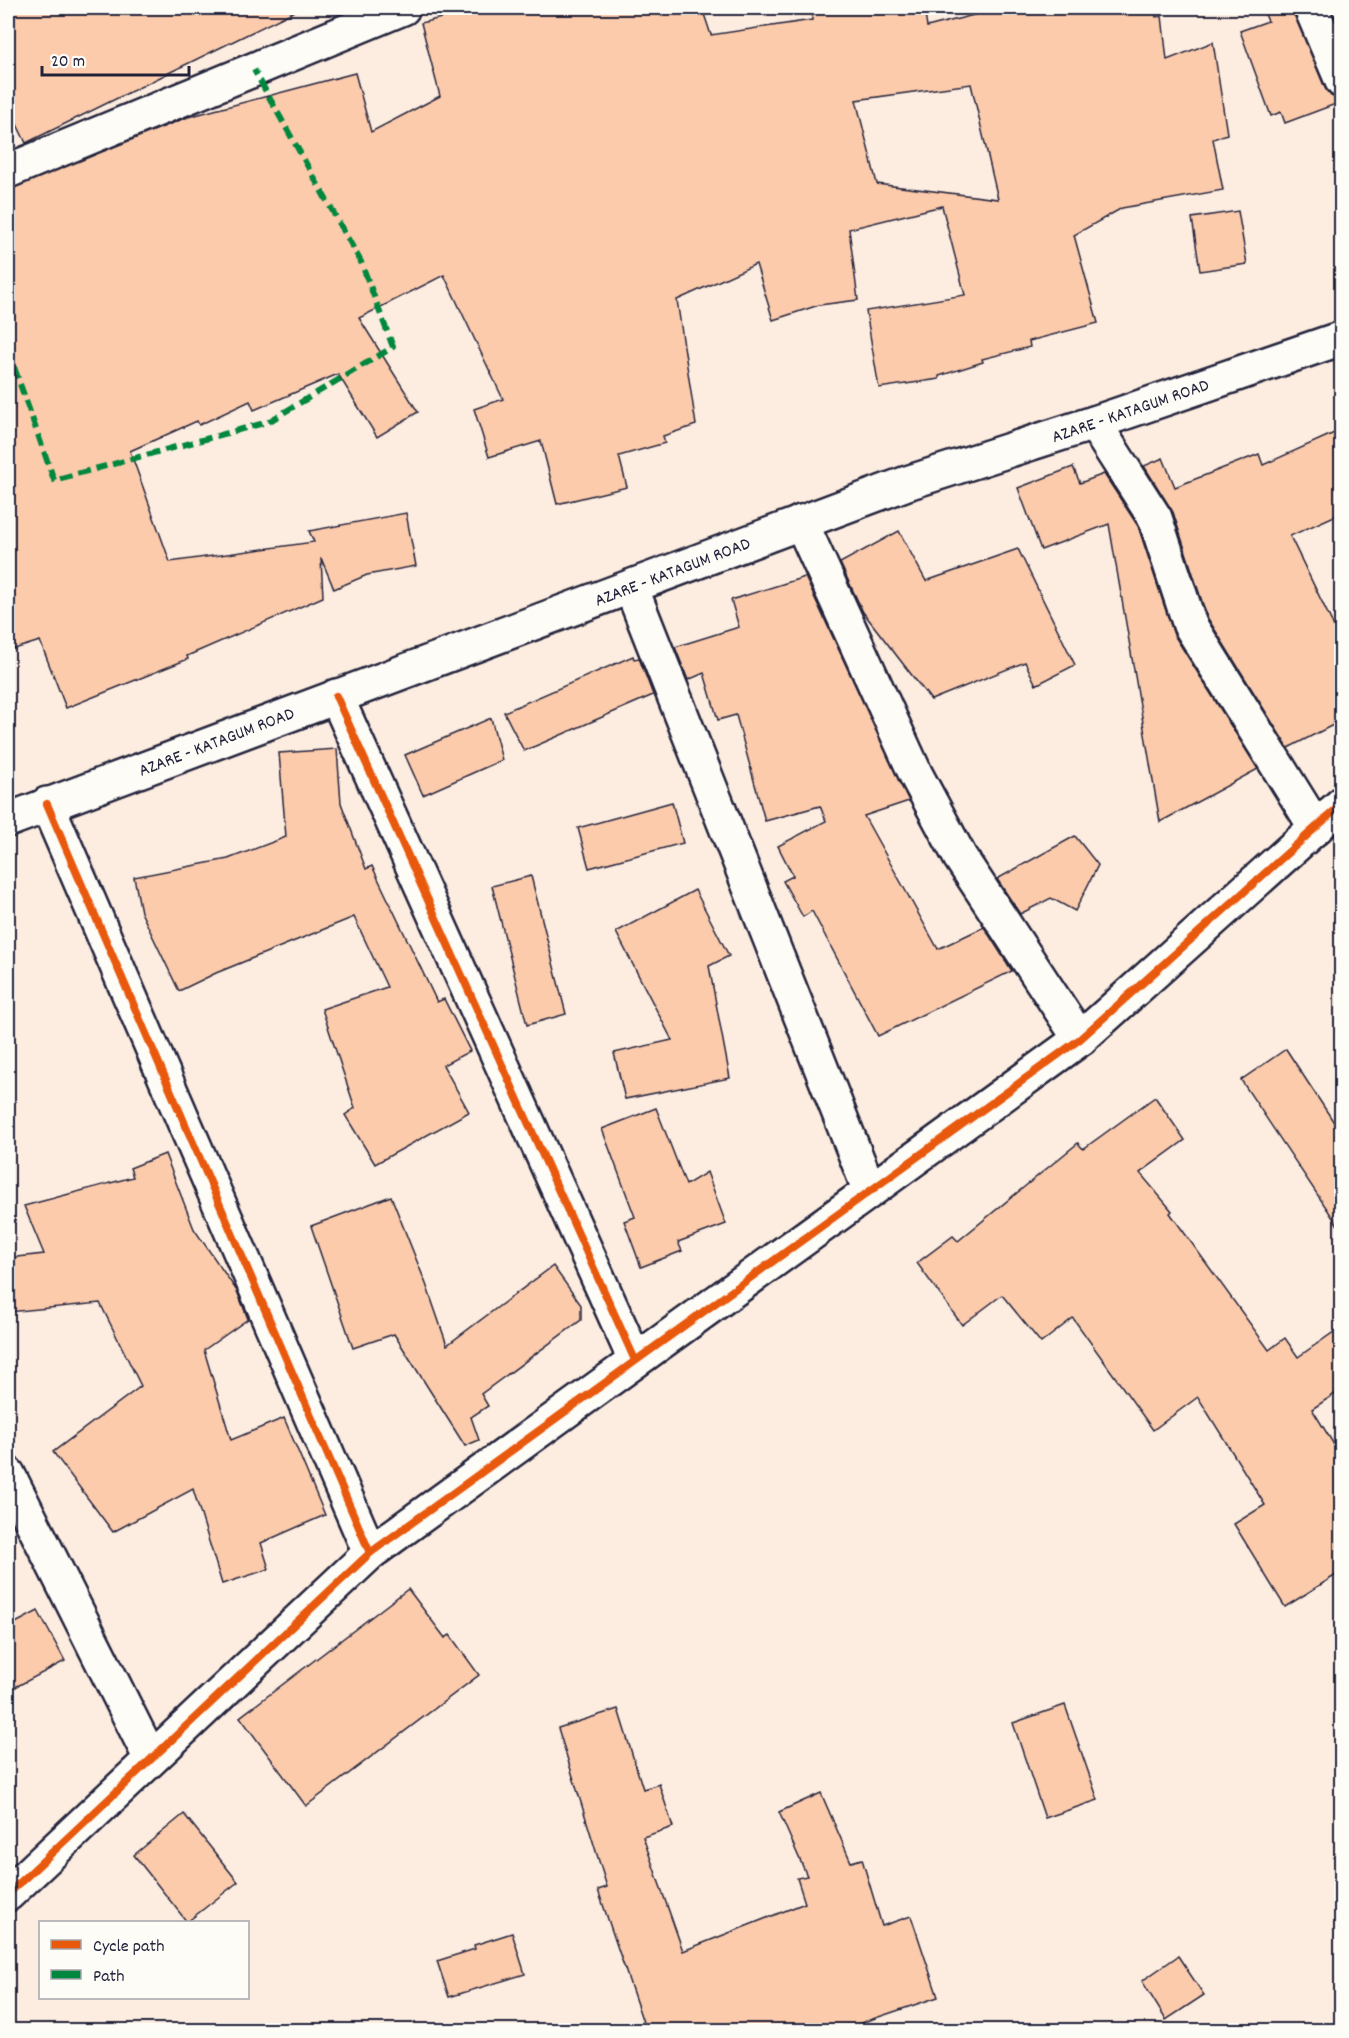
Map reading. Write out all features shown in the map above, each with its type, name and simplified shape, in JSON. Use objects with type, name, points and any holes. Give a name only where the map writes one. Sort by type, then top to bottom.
[{"type":"street","points":[[8,171],[403,8]]},
{"type":"street","points":[[1311,8],[1341,81]]},
{"type":"street","name":"AZARE - KATAGUM ROAD","points":[[8,820],[907,483],[1094,423],[1341,338]]},
{"type":"street","points":[[1094,423],[1155,518],[1190,625],[1316,828]]},
{"type":"street","points":[[801,522],[916,776],[960,857],[1080,1039]]},
{"type":"street","points":[[631,587],[869,1189]]},
{"type":"street","points":[[336,696],[635,1360]]},
{"type":"street","points":[[47,804],[370,1553]]},
{"type":"street","points":[[8,1894],[150,1757],[370,1553],[869,1189],[1080,1039],[1341,804]]},
{"type":"street","points":[[8,1474],[150,1757]]},
{"type":"building","points":[[8,8],[301,8],[26,143],[8,106]]},
{"type":"building","points":[[481,8],[702,8],[711,35],[812,20],[812,8],[924,8],[927,27],[1001,8],[1154,8],[1156,17],[1162,16],[1167,60],[1213,42],[1227,134],[1213,139],[1223,190],[1122,208],[1074,235],[1098,323],[1029,341],[1030,347],[982,359],[983,362],[939,376],[939,379],[879,388],[866,311],[965,295],[942,206],[849,229],[858,300],[819,305],[773,320],[756,264],[677,300],[696,425],[663,436],[665,443],[619,456],[627,487],[557,504],[541,441],[489,457],[474,409],[503,399],[444,275],[359,318],[418,412],[377,437],[338,374],[254,410],[250,401],[199,425],[197,421],[130,451],[170,562],[314,542],[309,531],[406,513],[416,566],[367,575],[334,589],[321,558],[323,597],[187,656],[188,659],[66,708],[40,641],[8,651],[8,189],[188,117],[355,73],[371,132],[440,96],[421,23]],"holes":[[[971,84],[998,199],[877,184],[856,100]]]},
{"type":"building","points":[[1262,8],[1293,8],[1325,88],[1331,96],[1341,99],[1341,102],[1285,123],[1281,112],[1271,116],[1240,31],[1268,21]]},
{"type":"building","points":[[1238,211],[1247,264],[1200,271],[1192,218]]},
{"type":"building","points":[[1341,430],[1341,513],[1290,536],[1341,641],[1341,721],[1288,748],[1207,617],[1173,512],[1144,466],[1163,458],[1175,487],[1259,454],[1263,465]]},
{"type":"building","points":[[1073,467],[1080,483],[1104,474],[1138,526],[1174,635],[1258,769],[1160,822],[1109,524],[1041,550],[1018,488]]},
{"type":"building","points":[[899,531],[926,581],[1018,549],[1075,665],[1036,685],[1025,662],[931,700],[863,612],[840,563]]},
{"type":"building","points":[[805,577],[909,801],[864,816],[938,949],[984,927],[1012,971],[878,1036],[812,911],[803,917],[783,881],[793,876],[778,846],[826,821],[820,806],[765,821],[736,715],[718,720],[704,673],[688,680],[675,647],[739,627],[731,600]]},
{"type":"building","points":[[633,656],[634,659],[639,658],[653,695],[524,751],[504,712]]},
{"type":"building","points":[[491,718],[502,760],[423,795],[405,755]]},
{"type":"building","points":[[337,749],[341,803],[366,869],[372,866],[437,1002],[444,999],[470,1051],[443,1065],[469,1112],[375,1164],[345,1115],[355,1108],[322,1009],[387,987],[354,917],[216,973],[179,991],[141,912],[134,877],[228,859],[286,837],[279,753]]},
{"type":"building","points":[[672,802],[683,843],[589,868],[578,828]]},
{"type":"building","points":[[1075,836],[1098,865],[1075,911],[1051,898],[1020,914],[997,879]]},
{"type":"building","points":[[531,876],[566,1014],[527,1025],[492,886]]},
{"type":"building","points":[[695,890],[729,956],[709,966],[730,1078],[625,1099],[614,1053],[672,1040],[616,932]]},
{"type":"building","points":[[1286,1049],[1341,1133],[1341,1230],[1241,1080]]},
{"type":"building","points":[[1155,1097],[1185,1140],[1140,1173],[1172,1211],[1170,1213],[1269,1350],[1285,1338],[1298,1357],[1341,1327],[1341,1390],[1312,1409],[1341,1456],[1341,1572],[1285,1607],[1234,1524],[1265,1505],[1198,1397],[1153,1430],[1073,1318],[1041,1343],[1002,1295],[962,1325],[917,1263],[953,1236],[958,1241],[1078,1143],[1083,1149]]},
{"type":"building","points":[[656,1108],[686,1185],[707,1172],[726,1224],[678,1242],[682,1251],[641,1267],[624,1221],[635,1217],[602,1129]]},
{"type":"building","points":[[165,1154],[194,1229],[237,1291],[248,1319],[204,1350],[231,1440],[284,1418],[325,1515],[261,1543],[269,1569],[222,1584],[193,1489],[113,1532],[53,1452],[141,1386],[100,1303],[8,1312],[8,1258],[44,1254],[24,1206],[133,1177],[130,1168]]},
{"type":"building","points":[[391,1196],[426,1284],[447,1345],[553,1266],[581,1305],[581,1320],[481,1394],[488,1406],[471,1417],[479,1440],[465,1446],[394,1334],[353,1348],[311,1226]]},
{"type":"building","points":[[408,1589],[445,1638],[450,1635],[479,1675],[306,1806],[240,1717]]},
{"type":"building","points":[[38,1611],[65,1661],[8,1691],[8,1627]]},
{"type":"building","points":[[1065,1705],[1098,1800],[1045,1818],[1013,1723]]},
{"type":"building","points":[[618,1709],[643,1789],[659,1784],[673,1827],[643,1837],[683,1951],[805,1903],[797,1878],[807,1876],[779,1812],[821,1793],[851,1862],[862,1859],[882,1926],[911,1916],[938,1997],[837,2031],[646,2031],[598,1890],[607,1887],[558,1728]]},
{"type":"building","points":[[184,1814],[238,1882],[186,1921],[134,1855]]},
{"type":"building","points":[[512,1933],[525,1974],[449,1997],[437,1961],[475,1949],[474,1945]]},
{"type":"building","points":[[1178,1956],[1204,1995],[1166,2020],[1142,1981]]},
{"type":"marked path","points":[[8,350],[54,480],[268,422],[393,347],[361,262],[254,70]]},
{"type":"cycle path","points":[[336,696],[635,1360]]},
{"type":"cycle path","points":[[47,804],[370,1553]]},
{"type":"cycle path","points":[[8,1894],[370,1553],[1080,1039],[1342,804]]}]
